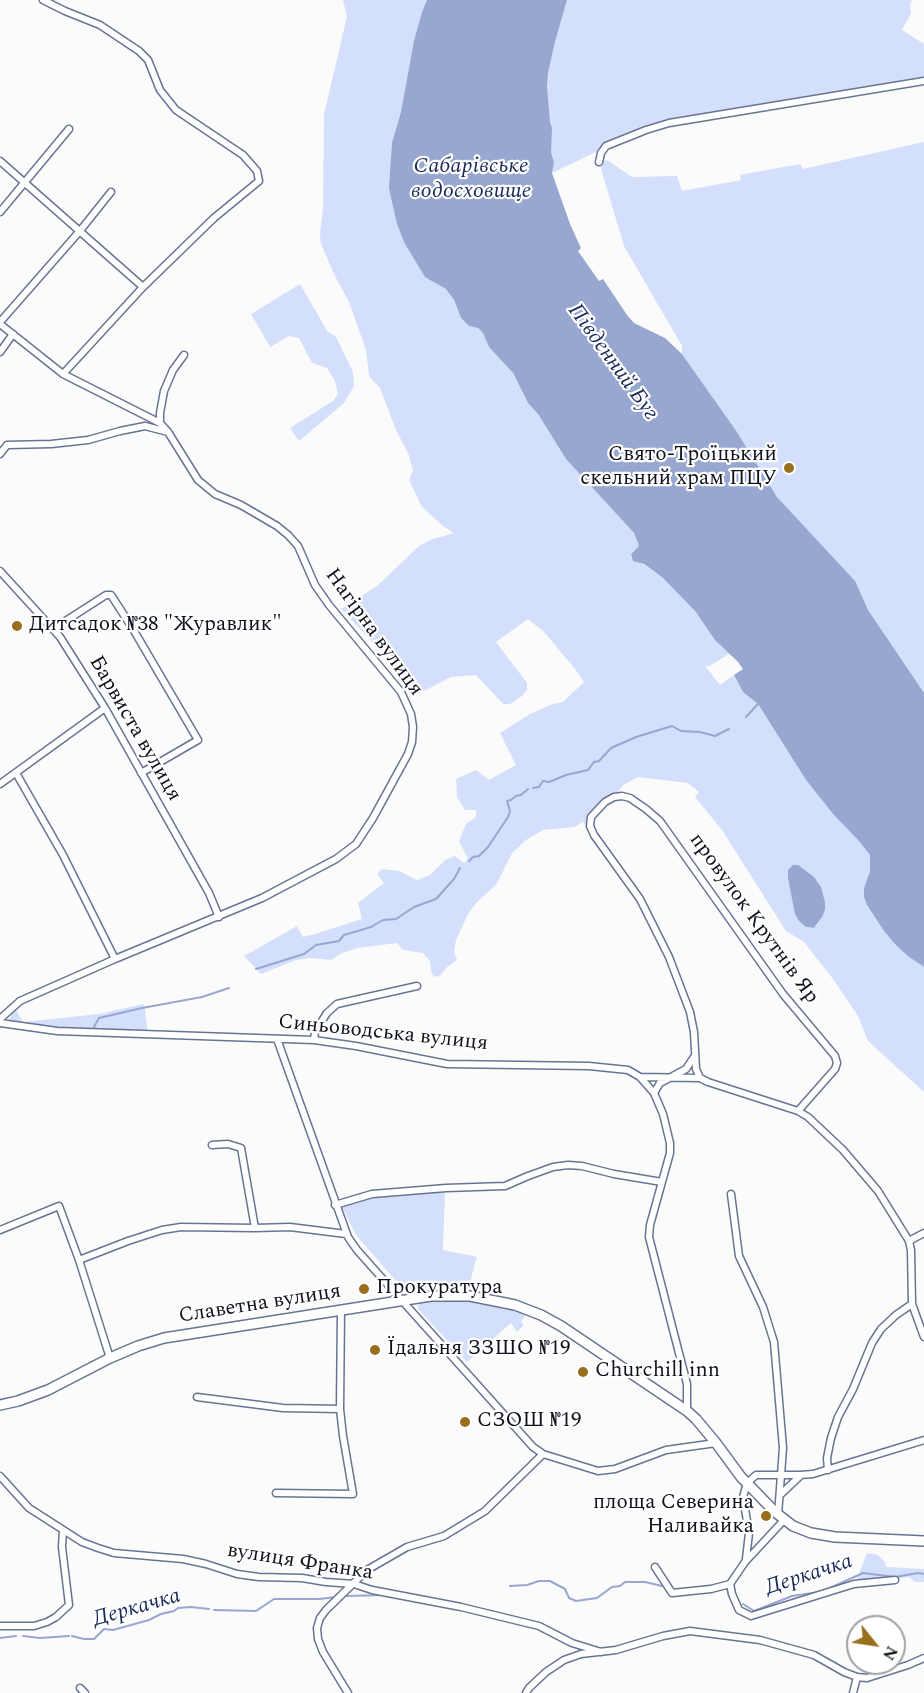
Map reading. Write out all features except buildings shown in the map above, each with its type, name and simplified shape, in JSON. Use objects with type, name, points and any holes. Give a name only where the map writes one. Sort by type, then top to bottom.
[{"type":"main road","name":"Славетна вулиця","points":[[0,1405],[48,1390],[110,1358],[164,1338],[431,1296],[470,1296],[505,1302],[541,1315],[591,1345],[687,1411]]},
{"type":"main road","points":[[687,1411],[747,1483],[781,1518],[793,1526],[835,1538],[924,1541]]},
{"type":"street","points":[[43,0],[100,25],[139,51],[148,60],[160,90],[176,110],[243,155],[257,171],[259,181],[214,218],[142,287],[63,374]]},
{"type":"street","points":[[599,162],[606,146],[669,123],[924,81]]},
{"type":"street","points":[[0,212],[69,129]]},
{"type":"street","points":[[0,161],[142,287]]},
{"type":"street","points":[[111,192],[0,323],[63,374],[160,423],[164,391],[173,370],[184,355]]},
{"type":"street","points":[[0,352],[13,334]]},
{"type":"street","name":"Нагірна вулиця","points":[[0,1019],[20,1002],[115,959],[262,898],[336,859],[356,843],[384,798],[412,742],[411,714],[401,692],[329,605],[315,585],[298,546],[277,526],[215,494],[198,480],[160,423]]},
{"type":"street","points":[[0,454],[7,445],[88,440],[145,426],[168,432]]},
{"type":"street","name":"Барвиста вулиця","points":[[0,571],[53,629],[105,708],[209,892],[219,917]]},
{"type":"street","points":[[53,629],[106,595],[111,595],[133,629],[198,740],[141,773]]},
{"type":"street","points":[[0,784],[105,708]]},
{"type":"street","points":[[16,773],[63,855],[115,959]]},
{"type":"street","name":"провулок Крутнів Яр","points":[[694,1056],[694,1032],[690,1012],[664,947],[640,899],[600,844],[590,826],[591,817],[597,809],[614,797],[630,798],[654,815],[666,827],[783,994],[835,1056],[837,1062],[835,1069],[798,1111]]},
{"type":"street","points":[[314,1040],[315,1032],[327,1013],[337,1004],[417,986]]},
{"type":"street","name":"Синьоводська вулиця","points":[[0,1023],[57,1030],[314,1040],[447,1064],[589,1066],[628,1070],[640,1077],[700,1078],[798,1111]]},
{"type":"street","points":[[277,1039],[346,1234],[357,1250],[532,1447],[543,1454],[598,1471],[615,1469],[666,1450],[716,1443]]},
{"type":"street","points":[[654,1094],[660,1083],[686,1069],[694,1056]]},
{"type":"street","points":[[694,1056],[700,1078]]},
{"type":"street","points":[[640,1077],[654,1094],[663,1114],[670,1143],[670,1153],[650,1225],[650,1237],[687,1384],[687,1411]]},
{"type":"street","points":[[798,1111],[808,1117],[849,1157],[878,1191],[909,1240],[912,1304],[924,1336]]},
{"type":"street","points":[[212,1144],[228,1144],[241,1148],[255,1228]]},
{"type":"street","points":[[335,1205],[372,1194],[505,1186],[553,1167],[568,1165],[662,1182]]},
{"type":"street","points":[[655,1567],[672,1593],[711,1589],[729,1584],[781,1518],[780,1476],[783,1448],[774,1342],[763,1307],[739,1256],[731,1194]]},
{"type":"street","points":[[0,1230],[59,1206],[110,1358]]},
{"type":"street","points":[[78,1260],[162,1230],[181,1227],[290,1227],[346,1234]]},
{"type":"street","points":[[909,1240],[924,1233]]},
{"type":"street","points":[[828,1470],[827,1458],[838,1417],[853,1389],[872,1343],[881,1329],[912,1304]]},
{"type":"street","points":[[276,1493],[353,1494],[340,1410],[341,1310]]},
{"type":"street","points":[[197,1397],[284,1408],[340,1410]]},
{"type":"street","points":[[745,1562],[749,1533],[743,1497],[747,1483],[756,1475],[800,1475],[828,1470],[924,1440]]},
{"type":"street","points":[[348,1693],[323,1652],[318,1639],[317,1628],[326,1610],[367,1570],[407,1547],[444,1536],[485,1511],[543,1454]]},
{"type":"street","points":[[781,1494],[800,1475]]},
{"type":"street","name":"вулиця Франка","points":[[0,1476],[29,1508],[82,1542],[114,1553],[183,1559],[237,1574],[259,1577],[302,1578],[354,1584],[372,1590],[460,1607],[539,1626],[572,1643],[601,1652]]},
{"type":"street","points":[[0,1626],[34,1626],[56,1617],[69,1605],[62,1547],[63,1530]]},
{"type":"street","points":[[729,1584],[739,1610],[751,1616],[854,1584],[895,1580]]},
{"type":"street","points":[[526,1693],[546,1672],[564,1660],[581,1654],[616,1650],[663,1636],[690,1631],[760,1640],[814,1655],[856,1677],[867,1678],[924,1658]]},
{"type":"street","points":[[853,1693],[856,1677]]},
{"type":"shaded area","points":[[343,0],[444,0],[436,282],[451,294],[461,318],[469,326],[478,328],[483,333],[489,347],[513,373],[528,403],[538,414],[566,459],[634,533],[639,546],[631,556],[663,578],[696,612],[721,646],[730,653],[710,666],[705,666],[720,685],[734,675],[743,692],[758,704],[806,780],[870,855],[870,871],[864,888],[877,920],[884,931],[909,957],[924,967],[924,1092],[868,1041],[858,1016],[833,979],[804,942],[786,931],[722,830],[695,797],[699,792],[688,783],[638,777],[623,785],[614,797],[597,809],[590,826],[582,822],[575,827],[543,830],[526,840],[512,853],[496,885],[477,902],[468,914],[456,940],[454,952],[457,960],[441,975],[434,977],[430,961],[423,953],[403,950],[397,943],[357,948],[331,960],[310,958],[296,960],[261,974],[244,956],[297,926],[303,937],[362,919],[358,903],[384,883],[377,874],[382,869],[399,871],[417,880],[430,875],[445,860],[455,856],[464,863],[468,859],[459,841],[466,824],[476,817],[476,810],[465,810],[457,797],[456,779],[476,770],[489,780],[516,765],[500,733],[530,714],[563,702],[584,682],[544,632],[528,619],[496,642],[527,683],[527,690],[522,696],[510,704],[503,704],[476,675],[451,677],[414,696],[407,678],[341,609],[377,586],[419,546],[454,533],[422,507],[409,480],[413,471],[409,455],[396,430],[380,388],[369,376],[366,350],[349,302],[321,244],[324,114],[347,17]],"holes":[[[817,880],[825,902],[825,910],[817,925],[814,928],[806,927],[789,883]]]},
{"type":"shaded area","points":[[567,0],[912,0],[911,13],[902,30],[924,44],[924,81],[669,124],[604,148],[552,173],[554,162],[551,152],[547,79]]},
{"type":"shaded area","points":[[924,142],[924,715],[791,514],[769,486],[737,432],[682,354],[682,346],[624,246],[599,162],[607,160],[632,177],[677,176],[682,191],[741,180],[740,175],[800,164],[803,169]]},
{"type":"shaded area","points":[[300,284],[327,331],[336,337],[353,372],[354,386],[344,403],[299,441],[290,428],[333,401],[338,394],[335,381],[327,368],[312,363],[299,338],[289,336],[270,347],[251,314]]},
{"type":"shaded area","points":[[144,1004],[148,1034],[57,1031],[13,1024],[9,1020],[15,1008],[23,1022],[99,1014]]},
{"type":"shaded area","points":[[445,1189],[443,1250],[477,1257],[469,1287],[448,1285],[404,1290],[356,1235],[341,1205],[372,1195]]},
{"type":"shaded area","points":[[434,1301],[489,1304],[505,1310],[507,1306],[526,1314],[521,1322],[524,1325],[517,1332],[511,1323],[467,1362],[418,1309],[419,1303]]},
{"type":"shaded area","points":[[867,1553],[878,1555],[885,1562],[886,1567],[924,1569],[924,1582],[915,1582],[909,1577],[855,1584]]},
{"type":"water","name":"Сабарівське водосховище","points":[[427,0],[567,0],[555,42],[547,85],[552,128],[551,152],[554,162],[552,173],[581,248],[578,251],[599,281],[603,279],[634,323],[665,338],[682,354],[737,432],[777,497],[855,581],[868,610],[924,693],[924,967],[895,944],[867,905],[864,888],[870,871],[870,855],[806,780],[758,704],[743,692],[734,675],[743,669],[738,662],[715,640],[696,612],[663,578],[644,564],[633,561],[631,554],[639,546],[634,533],[566,459],[538,414],[528,403],[513,373],[489,347],[483,333],[478,328],[469,326],[461,318],[454,300],[446,289],[425,277],[405,244],[397,224],[389,188],[392,143],[401,112],[414,41]]},
{"type":"water","points":[[793,865],[798,865],[814,877],[821,887],[825,910],[814,928],[806,927],[795,914],[788,878],[788,870]]},
{"type":"waterway","points":[[746,717],[758,704]]},
{"type":"waterway","points":[[533,788],[539,787],[543,781],[549,782],[588,770],[611,748],[636,737],[672,726],[681,731],[715,736],[729,729]]},
{"type":"waterway","points":[[469,861],[479,856],[488,847],[508,817],[510,811],[507,801],[528,789]]},
{"type":"waterway","points":[[256,969],[304,954],[316,945],[339,941],[344,935],[371,927],[383,920],[396,919],[414,907],[436,899],[454,879],[460,868]]},
{"type":"waterway","points":[[94,1027],[99,1018],[202,997],[229,988]]},
{"type":"waterway","name":"Деркачка","points":[[830,1588],[863,1573],[895,1577],[924,1574]]},
{"type":"waterway","name":"Деркачка","points":[[510,1586],[550,1581],[565,1589],[569,1598],[576,1601],[597,1598],[612,1587],[620,1586],[625,1582],[645,1582],[662,1586]]},
{"type":"waterway","name":"Деркачка","points":[[743,1604],[754,1611],[792,1596],[819,1592]]},
{"type":"waterway","name":"Деркачка","points":[[345,1596],[384,1595]]},
{"type":"waterway","name":"Деркачка","points":[[214,1610],[256,1611],[274,1599],[337,1597]]},
{"type":"waterway","name":"Деркачка","points":[[72,1636],[94,1639],[104,1629],[113,1630],[149,1620],[178,1608],[209,1609]]},
{"type":"waterway","name":"Деркачка","points":[[0,1638],[16,1636]]},
{"type":"waterway","name":"Деркачка","points":[[23,1636],[40,1638],[69,1636]]},
{"type":"place","name":"Свято-Троїцький скельний храм ПЦУ","points":[[789,468]]},
{"type":"place","name":"Дитсадок №38 \"Журавлик\"","points":[[17,626]]},
{"type":"place","name":"Прокуратура","points":[[364,1289]]},
{"type":"place","name":"Їдальня ЗЗШО №19","points":[[375,1350]]},
{"type":"place","name":"Churchill inn","points":[[583,1372]]},
{"type":"place","name":"СЗОШ №19","points":[[465,1422]]},
{"type":"place","name":"площа Северина Наливайка","points":[[766,1516]]},
{"type":"water label","name":"Південний Буг","points":[[612,363]]}]
